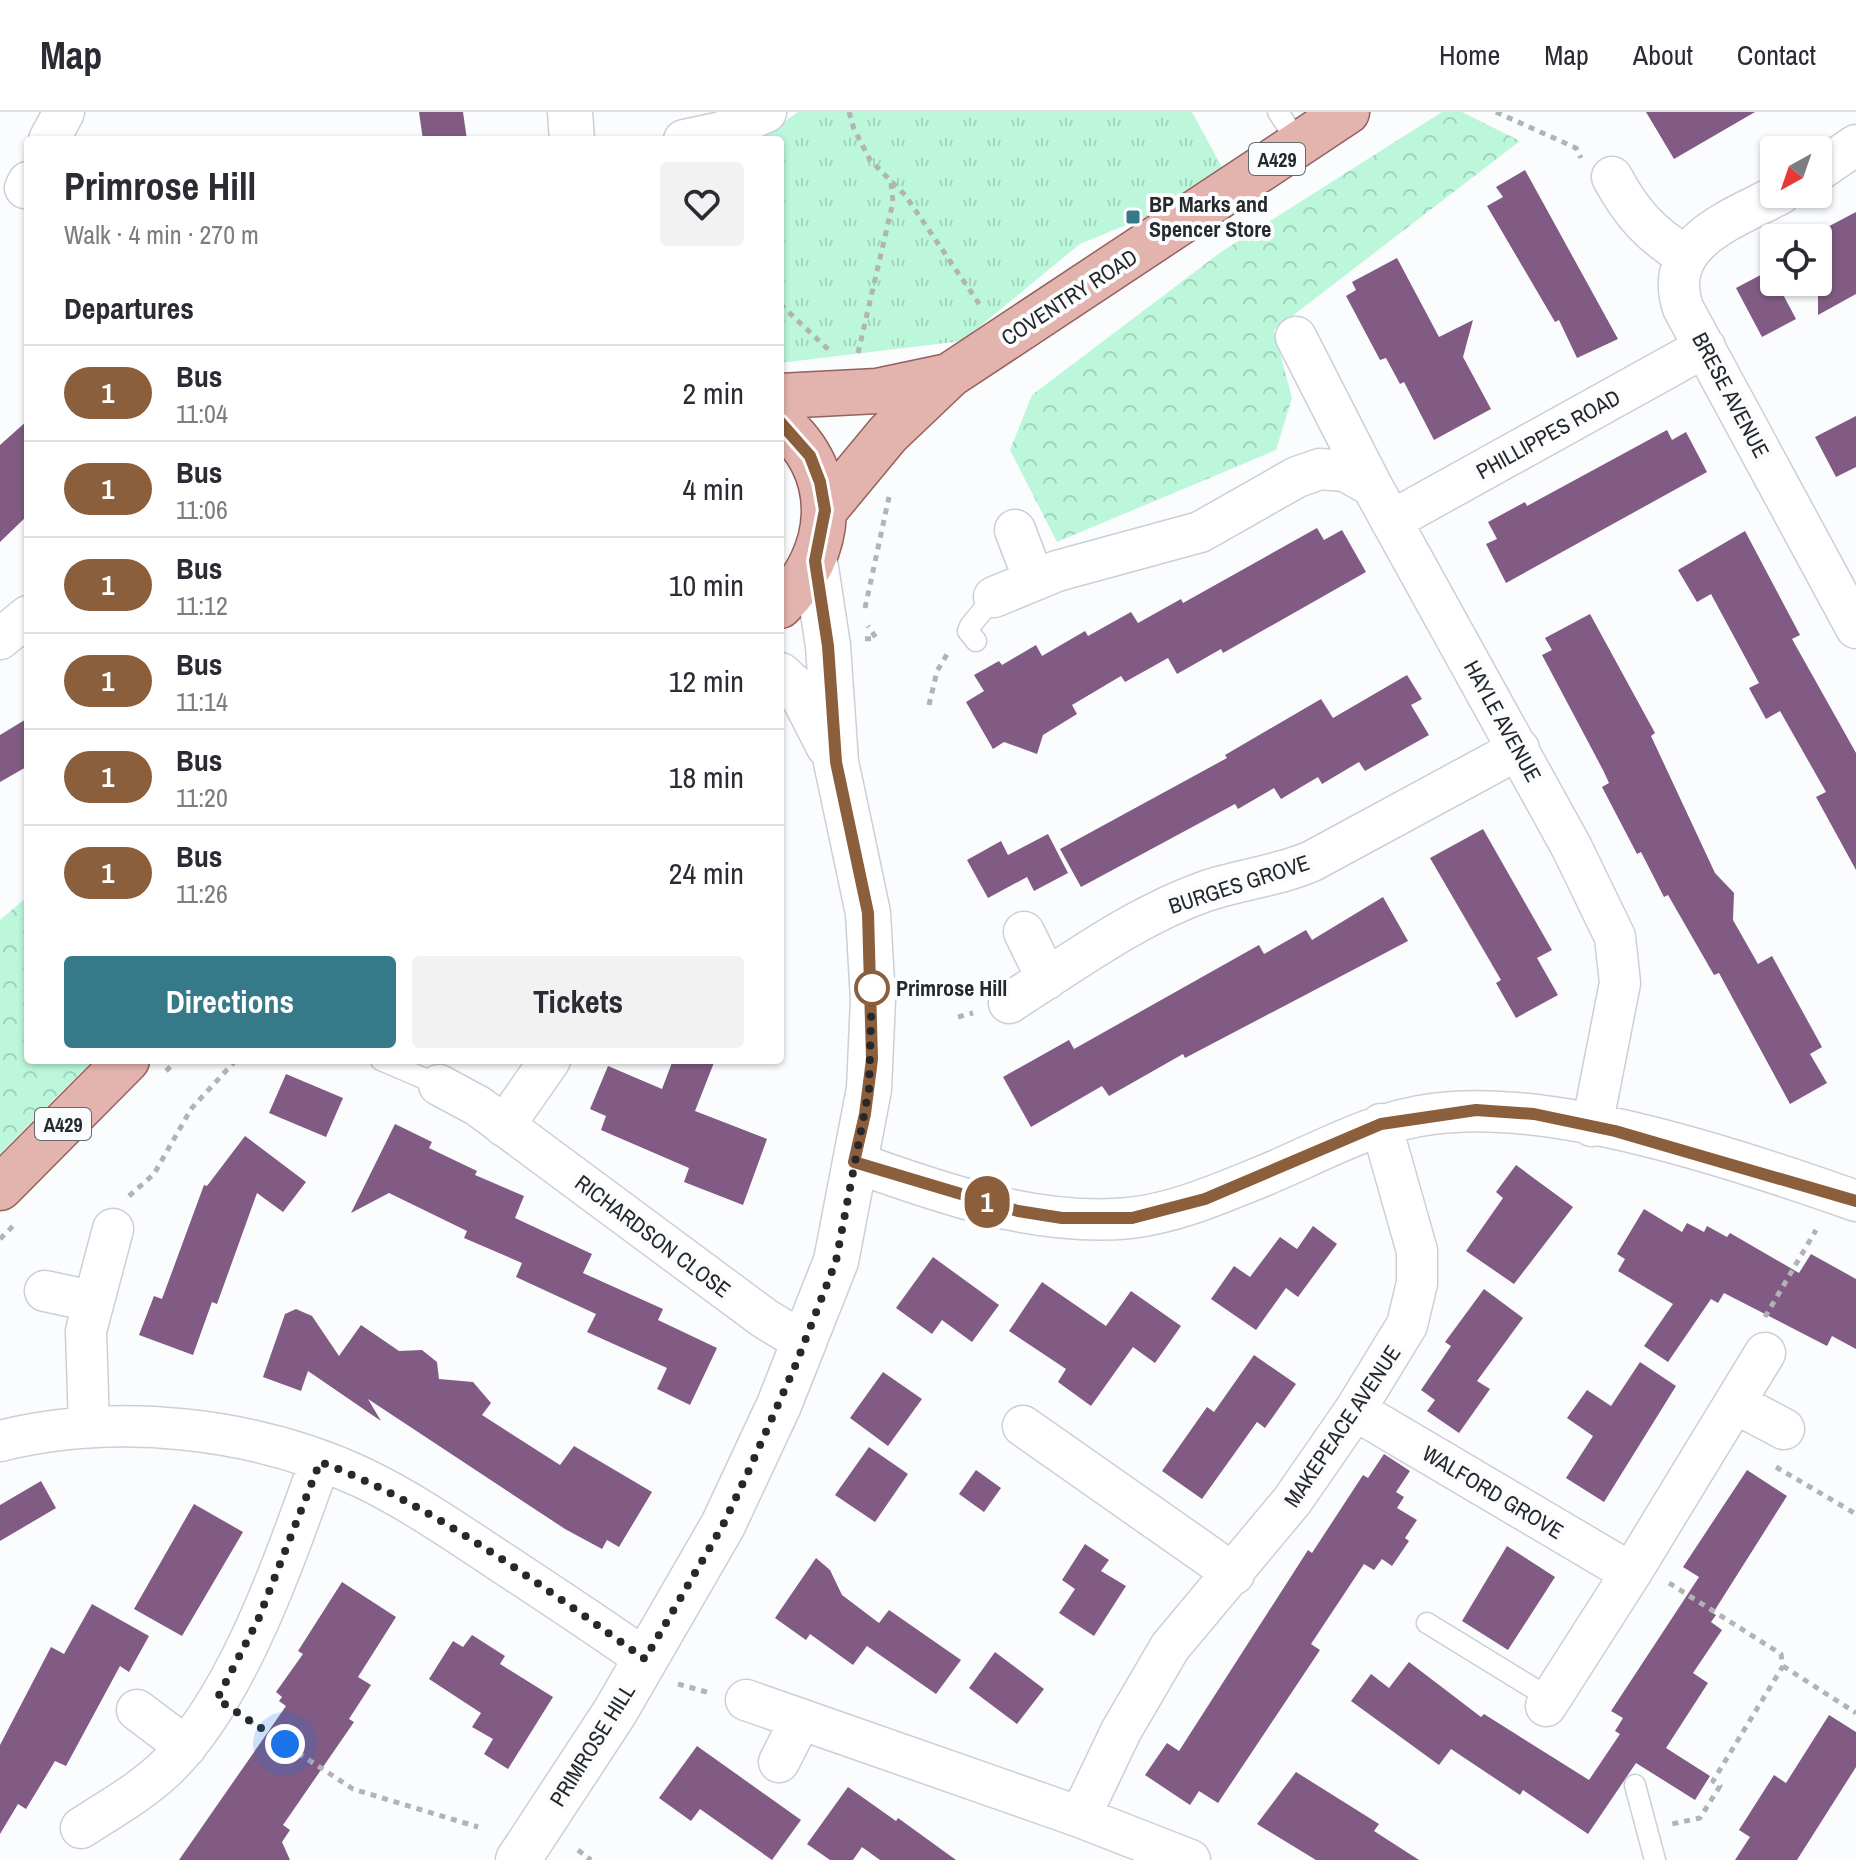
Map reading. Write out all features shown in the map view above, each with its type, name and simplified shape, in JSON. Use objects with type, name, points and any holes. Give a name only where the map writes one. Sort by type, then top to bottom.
[{"type":"main road","name":"COVENTRY ROAD","points":[[825,510],[872,451],[950,375],[1288,128],[1347,112]]},
{"type":"main road","name":"COVENTRY ROAD","points":[[784,396],[877,391],[950,375]]},
{"type":"main road","name":"COVENTRY ROAD","points":[[784,427],[810,456],[820,482],[825,510],[815,561],[799,588],[784,602]]},
{"type":"main road","name":"A429","points":[[0,1188],[123,1064]]},
{"type":"street","points":[[51,136],[64,112]]},
{"type":"street","points":[[570,112],[572,136]]},
{"type":"street","points":[[703,136],[722,132],[766,112]]},
{"type":"street","points":[[1832,161],[1856,145]]},
{"type":"street","points":[[1612,177],[1638,220],[1660,240],[1686,256],[1702,238],[1760,205]]},
{"type":"street","name":"BRESE AVENUE","points":[[1686,256],[1678,273],[1680,298],[1705,347],[1842,570],[1856,628]]},
{"type":"street","name":"HAYLE AVENUE","points":[[1296,337],[1372,486],[1519,749],[1615,937],[1620,983],[1592,1126]]},
{"type":"street","name":"PHILLIPPES ROAD","points":[[1391,521],[1705,347]]},
{"type":"street","points":[[994,597],[1034,580],[1200,532],[1297,477],[1320,469],[1345,471],[1372,486]]},
{"type":"street","points":[[1015,530],[1034,580]]},
{"type":"street","name":"PRIMROSE HILL","points":[[518,1860],[615,1712],[659,1670],[805,1343],[836,1261],[869,1089],[872,985],[863,884],[836,762],[828,646],[815,561]]},
{"type":"street","points":[[0,639],[24,619]]},
{"type":"street","name":"PRIMROSE HILL","points":[[784,679],[803,696],[836,762]]},
{"type":"street","name":"BURGES GROVE","points":[[1009,1003],[1165,908],[1209,890],[1288,872],[1519,749]]},
{"type":"street","points":[[1024,932],[1047,979]]},
{"type":"street","points":[[504,1126],[547,1064]]},
{"type":"street","name":"RICHARDSON CLOSE","points":[[439,1085],[478,1106],[764,1318],[805,1343]]},
{"type":"street","points":[[854,1162],[1018,1211],[1062,1218],[1132,1218],[1205,1199],[1381,1124],[1476,1110],[1534,1114],[1592,1126],[1745,1166],[1856,1201]]},
{"type":"street","name":"MAKEPEACE AVENUE","points":[[1080,1817],[1145,1685],[1170,1647],[1292,1501],[1355,1410],[1407,1325],[1417,1283],[1417,1251],[1411,1221],[1381,1124]]},
{"type":"street","points":[[89,1425],[86,1331],[91,1301],[113,1229]]},
{"type":"street","points":[[45,1291],[91,1301]]},
{"type":"street","points":[[1548,1702],[1765,1353]]},
{"type":"street","points":[[1735,1403],[1776,1446]]},
{"type":"street","name":"WALFORD GROVE","points":[[1355,1410],[1634,1568]]},
{"type":"street","points":[[0,1441],[89,1425],[222,1436],[265,1444],[320,1462],[360,1476],[426,1512],[659,1670]]},
{"type":"street","points":[[1023,1426],[1234,1574]]},
{"type":"street","points":[[81,1828],[143,1788],[186,1747],[217,1699],[258,1620],[320,1462]]},
{"type":"street","points":[[746,1700],[1080,1817],[1190,1860]]},
{"type":"street","points":[[137,1710],[186,1747]]},
{"type":"street","points":[[779,1762],[801,1719]]},
{"type":"lane","points":[[972,636],[994,597]]},
{"type":"lane","name":"RICHARDSON CLOSE","points":[[390,1064],[439,1085]]},
{"type":"lane","points":[[1427,1623],[1548,1702]]},
{"type":"lane","points":[[1635,1785],[1655,1860]]},
{"type":"path","points":[[849,112],[861,145],[905,195],[975,301],[991,318]]},
{"type":"path","points":[[1496,112],[1576,148],[1594,184],[1612,177]]},
{"type":"path","points":[[856,358],[893,202],[891,182]]},
{"type":"path","points":[[784,308],[838,358]]},
{"type":"path","points":[[856,640],[876,638],[869,628],[866,599],[892,487]]},
{"type":"path","points":[[929,705],[929,693],[943,656],[972,636]]},
{"type":"path","points":[[113,1229],[116,1224],[98,1217],[138,1190],[154,1174],[191,1109],[232,1064]]},
{"type":"path","points":[[1765,1353],[1749,1343],[1816,1230]]},
{"type":"path","points":[[1776,1446],[1856,1514]]},
{"type":"path","points":[[1634,1568],[1781,1654],[1783,1666],[1713,1781],[1720,1786],[1700,1818],[1647,1830]]},
{"type":"path","points":[[1783,1666],[1856,1713]]},
{"type":"path","points":[[659,1670],[684,1688],[746,1700]]},
{"type":"path","points":[[217,1699],[353,1789],[478,1827]]},
{"type":"path","points":[[578,1850],[591,1860]]},
{"type":"green space","points":[[798,112],[1192,112],[1230,182],[1080,244],[962,341],[784,363],[784,136],[757,136]]},
{"type":"green space","points":[[1442,112],[1462,112],[1520,141],[1274,330],[1292,398],[1276,450],[1057,542],[1010,450],[1032,395],[1221,252]]},
{"type":"green space","points":[[24,899],[24,1064],[89,1064],[0,1154],[0,920]]},
{"type":"building","points":[[419,112],[463,112],[466,136],[422,136]]},
{"type":"building","points":[[1646,112],[1755,112],[1674,159]]},
{"type":"building","points":[[1525,170],[1618,339],[1577,358],[1559,320],[1555,322],[1487,206],[1503,197],[1496,187]]},
{"type":"building","points":[[1856,212],[1856,294],[1818,315],[1818,296],[1832,296],[1832,225]]},
{"type":"building","points":[[1397,258],[1439,337],[1473,320],[1463,357],[1491,409],[1434,440],[1404,382],[1400,384],[1386,358],[1380,360],[1346,296],[1356,290],[1352,282]]},
{"type":"building","points":[[1760,275],[1760,296],[1784,296],[1796,319],[1762,337],[1736,288]]},
{"type":"building","points":[[1856,416],[1856,467],[1836,477],[1815,437]]},
{"type":"building","points":[[24,424],[24,519],[0,542],[0,445]]},
{"type":"building","points":[[1667,430],[1672,440],[1686,432],[1707,472],[1506,583],[1486,544],[1497,539],[1488,522],[1525,502],[1527,506]]},
{"type":"building","points":[[1317,528],[1324,540],[1342,530],[1366,572],[1223,653],[1221,649],[1177,674],[1168,658],[1125,682],[1121,676],[1072,705],[1077,714],[1043,735],[1037,754],[1004,742],[993,749],[966,702],[984,691],[974,675],[999,661],[1002,665],[1036,645],[1042,656],[1085,631],[1088,636],[1131,612],[1138,623],[1181,599],[1183,603]]},
{"type":"building","points":[[1745,531],[1800,635],[1792,639],[1856,753],[1856,870],[1816,797],[1826,792],[1780,711],[1766,719],[1749,688],[1759,683],[1711,594],[1697,602],[1678,570]]},
{"type":"building","points":[[1590,614],[1655,733],[1651,736],[1715,873],[1734,893],[1733,920],[1758,964],[1772,956],[1822,1047],[1810,1054],[1827,1083],[1790,1104],[1719,973],[1714,975],[1668,895],[1664,897],[1641,852],[1637,854],[1602,787],[1609,783],[1603,770],[1542,655],[1552,650],[1545,638]]},
{"type":"building","points":[[1407,675],[1422,699],[1411,705],[1429,735],[1365,771],[1359,762],[1322,784],[1318,777],[1281,799],[1274,788],[1238,809],[1235,804],[1081,887],[1060,849],[1227,758],[1225,755],[1321,699],[1333,718]]},
{"type":"building","points":[[24,720],[24,768],[0,782],[0,735]]},
{"type":"building","points":[[1483,829],[1552,950],[1537,958],[1558,995],[1516,1018],[1496,983],[1501,980],[1430,858]]},
{"type":"building","points":[[1048,834],[1068,873],[1034,891],[1027,877],[988,898],[967,860],[1001,841],[1008,855]]},
{"type":"building","points":[[1383,897],[1408,941],[1185,1058],[1183,1054],[1109,1096],[1102,1086],[1031,1127],[1003,1077],[1069,1040],[1074,1049],[1259,945],[1264,954],[1306,930],[1312,940]]},
{"type":"building","points":[[671,1064],[713,1064],[695,1111],[767,1139],[743,1205],[684,1182],[689,1168],[601,1130],[606,1116],[590,1109],[608,1066],[662,1089]]},
{"type":"building","points":[[286,1074],[343,1098],[326,1137],[269,1113]]},
{"type":"building","points":[[395,1124],[432,1142],[429,1148],[477,1171],[475,1175],[524,1196],[515,1218],[592,1254],[583,1273],[663,1309],[658,1320],[717,1348],[690,1405],[657,1389],[667,1368],[587,1332],[596,1314],[516,1277],[522,1263],[464,1238],[467,1231],[389,1193],[351,1213]]},
{"type":"building","points":[[245,1136],[306,1182],[283,1212],[257,1193],[217,1304],[212,1302],[193,1355],[139,1335],[154,1296],[162,1299],[204,1185],[207,1186]]},
{"type":"building","points":[[1516,1165],[1573,1207],[1514,1284],[1466,1251],[1503,1198],[1496,1192]]},
{"type":"building","points":[[1644,1209],[1682,1232],[1687,1223],[1704,1232],[1707,1226],[1727,1237],[1730,1233],[1799,1273],[1811,1254],[1856,1279],[1856,1349],[1832,1336],[1827,1346],[1724,1293],[1718,1303],[1711,1299],[1668,1362],[1644,1346],[1673,1304],[1618,1271],[1625,1259],[1617,1254]]},
{"type":"building","points":[[1313,1226],[1337,1244],[1298,1297],[1286,1288],[1256,1330],[1211,1299],[1234,1266],[1250,1277],[1280,1237],[1297,1249]]},
{"type":"building","points":[[933,1257],[999,1305],[972,1342],[942,1320],[932,1334],[896,1308]]},
{"type":"building","points":[[1042,1282],[1106,1326],[1131,1291],[1181,1326],[1155,1363],[1133,1347],[1091,1406],[1058,1382],[1066,1369],[1009,1331]]},
{"type":"building","points":[[1484,1289],[1523,1318],[1477,1381],[1490,1389],[1459,1433],[1427,1411],[1435,1400],[1421,1390],[1451,1346],[1445,1342]]},
{"type":"building","points":[[296,1309],[312,1316],[339,1356],[361,1325],[399,1351],[422,1350],[437,1362],[439,1379],[473,1382],[491,1403],[482,1415],[560,1465],[574,1446],[652,1492],[619,1547],[607,1540],[602,1549],[565,1529],[368,1399],[381,1421],[308,1371],[301,1391],[263,1377],[285,1314]]},
{"type":"building","points":[[1254,1355],[1296,1384],[1265,1428],[1257,1422],[1202,1499],[1162,1471],[1207,1407],[1214,1412]]},
{"type":"building","points":[[1640,1362],[1676,1386],[1604,1502],[1566,1478],[1593,1436],[1567,1418],[1587,1390],[1611,1406]]},
{"type":"building","points":[[883,1372],[922,1399],[888,1446],[850,1418]]},
{"type":"building","points":[[869,1447],[908,1474],[875,1522],[835,1495]]},
{"type":"building","points":[[1384,1454],[1410,1471],[1396,1492],[1404,1497],[1397,1508],[1417,1520],[1405,1538],[1409,1541],[1392,1566],[1382,1559],[1374,1570],[1364,1564],[1311,1644],[1320,1650],[1218,1803],[1199,1791],[1190,1805],[1145,1775],[1167,1743],[1179,1751],[1308,1550],[1312,1553],[1363,1475],[1368,1478]]},
{"type":"building","points":[[976,1470],[1001,1488],[984,1512],[959,1494]]},
{"type":"building","points":[[1747,1470],[1787,1496],[1713,1613],[1716,1615],[1711,1622],[1722,1630],[1693,1673],[1708,1683],[1666,1748],[1710,1776],[1695,1800],[1636,1763],[1588,1834],[1523,1790],[1520,1795],[1451,1749],[1439,1765],[1351,1701],[1371,1674],[1389,1688],[1409,1662],[1481,1717],[1484,1714],[1589,1780],[1620,1734],[1615,1731],[1623,1718],[1611,1711],[1699,1577],[1683,1567]]},
{"type":"building","points":[[41,1481],[56,1508],[0,1541],[0,1505]]},
{"type":"building","points":[[194,1504],[243,1532],[182,1636],[134,1609]]},
{"type":"building","points":[[1085,1544],[1109,1560],[1101,1571],[1126,1586],[1094,1636],[1059,1613],[1075,1589],[1062,1580]]},
{"type":"building","points":[[1507,1546],[1555,1577],[1508,1650],[1462,1621]]},
{"type":"building","points":[[816,1558],[830,1570],[842,1595],[879,1623],[889,1610],[961,1660],[936,1694],[867,1646],[853,1665],[810,1634],[806,1640],[775,1618]]},
{"type":"building","points":[[342,1582],[396,1617],[358,1677],[371,1685],[349,1719],[354,1722],[283,1825],[290,1830],[282,1842],[290,1860],[179,1860],[286,1706],[279,1701],[282,1697],[276,1692],[303,1654],[298,1651]]},
{"type":"building","points":[[92,1604],[149,1636],[129,1672],[120,1666],[66,1766],[55,1761],[26,1809],[18,1804],[0,1834],[0,1745],[51,1647],[64,1654]]},
{"type":"building","points":[[472,1635],[505,1656],[500,1664],[553,1697],[508,1769],[484,1754],[493,1739],[472,1727],[481,1713],[429,1679],[453,1641],[463,1647]]},
{"type":"building","points":[[995,1652],[1044,1689],[1017,1724],[969,1688]]},
{"type":"building","points":[[1829,1715],[1856,1732],[1856,1767],[1797,1860],[1735,1860],[1750,1837],[1739,1830],[1774,1775],[1786,1783]]},
{"type":"building","points":[[697,1746],[801,1820],[772,1860],[700,1809],[691,1821],[659,1798]]},
{"type":"building","points":[[1296,1772],[1379,1824],[1374,1831],[1419,1860],[1316,1860],[1257,1824]]},
{"type":"building","points":[[848,1787],[956,1860],[880,1860],[862,1847],[853,1860],[830,1860],[807,1844]]},
{"type":"bus line","name":"1","points":[[784,425],[810,456],[820,482],[825,510],[823,536],[815,561],[828,646],[836,762],[852,823],[868,913],[872,1059],[865,1114],[854,1162],[1018,1211],[1062,1218],[1132,1218],[1205,1199],[1381,1124],[1431,1114],[1476,1110],[1534,1114],[1615,1131],[1745,1166],[1856,1201]]},
{"type":"place","name":"BP Marks and Spencer Store","points":[[1133,217]]},
{"type":"place","name":"Primrose Hill","points":[[872,988]]},
{"type":"route","points":[[285,1744],[217,1699],[258,1620],[320,1462],[360,1476],[426,1512],[645,1659],[723,1525],[779,1405],[836,1261],[869,1089],[872,985],[872,988]]}]
